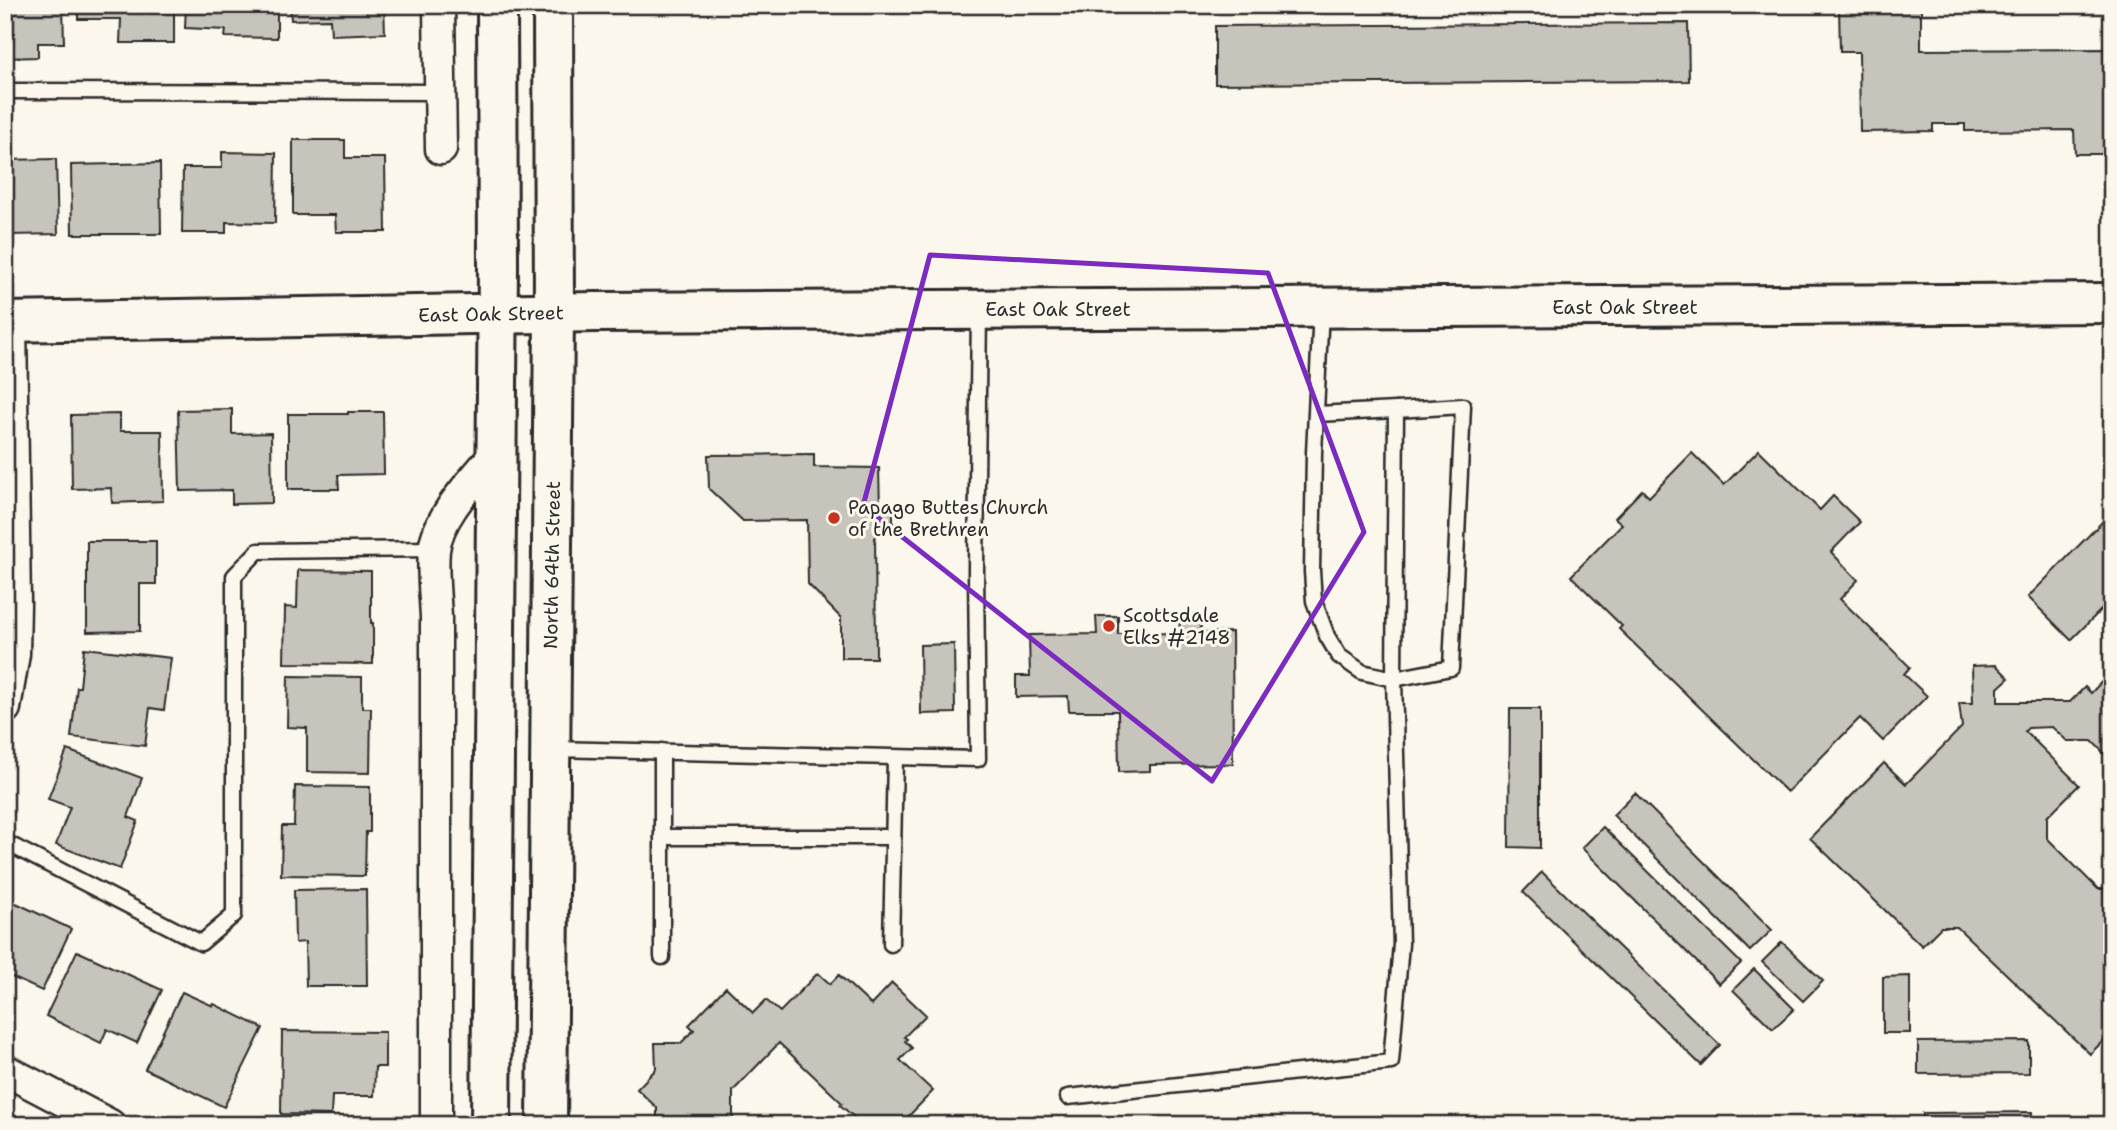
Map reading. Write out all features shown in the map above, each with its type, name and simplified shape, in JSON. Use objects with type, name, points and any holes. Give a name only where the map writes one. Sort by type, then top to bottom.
[{"type":"main road","points":[[491,1125],[497,5]]},
{"type":"main road","name":"North 64th Street","points":[[547,1125],[554,313],[553,5]]},
{"type":"main road","name":"East Oak Street","points":[[8,322],[497,313],[2112,303]]},
{"type":"street","points":[[439,5],[441,149]]},
{"type":"street","points":[[5,708],[14,654],[15,604],[8,322]]},
{"type":"street","points":[[436,1125],[434,549],[447,515],[496,453]]},
{"type":"street","points":[[5,1070],[110,1125]]},
{"type":"lane","points":[[5,91],[440,92]]},
{"type":"lane","points":[[1317,414],[1463,405],[1451,668],[1394,679],[1362,672],[1339,656],[1327,636],[1314,601],[1312,571],[1317,414],[1321,308]]},
{"type":"lane","points":[[550,749],[978,759],[976,569],[979,309]]},
{"type":"lane","points":[[1068,1097],[1391,1062],[1401,944],[1394,679],[1396,410]]},
{"type":"lane","points":[[5,842],[201,943],[234,915],[234,576],[258,551],[434,549]]},
{"type":"lane","points":[[662,751],[662,957]]},
{"type":"lane","points":[[891,944],[895,758]]},
{"type":"lane","points":[[662,837],[893,837]]},
{"type":"highlighted area","points":[[930,255],[1268,273],[1364,532],[1212,781],[863,506]]},
{"type":"building","points":[[5,5],[63,5],[64,43],[38,43],[38,57],[5,58]]},
{"type":"building","points":[[78,5],[174,5],[174,43],[120,43],[121,19],[78,19]]},
{"type":"building","points":[[186,5],[277,5],[277,38],[225,37],[226,30],[185,28]]},
{"type":"building","points":[[290,5],[384,5],[385,33],[331,35],[330,19],[291,20]]},
{"type":"building","points":[[1839,5],[1921,5],[1921,50],[2108,49],[2108,68],[2112,68],[2112,144],[2107,144],[2107,154],[2075,154],[2074,130],[1965,131],[1965,124],[1933,124],[1933,131],[1860,132],[1859,52],[1840,52]]},
{"type":"building","points":[[1688,23],[1689,81],[1215,84],[1215,26]]},
{"type":"building","points":[[293,140],[345,140],[345,158],[385,158],[386,232],[336,232],[335,215],[293,215]]},
{"type":"building","points":[[222,152],[276,153],[275,223],[226,222],[226,233],[182,233],[183,168],[222,168]]},
{"type":"building","points":[[56,159],[58,234],[11,235],[10,200],[5,200],[5,160]]},
{"type":"building","points":[[160,163],[161,234],[72,234],[71,165]]},
{"type":"building","points":[[232,409],[232,434],[271,433],[272,503],[232,504],[232,490],[180,491],[178,410]]},
{"type":"building","points":[[383,412],[384,474],[338,475],[339,489],[288,489],[288,414]]},
{"type":"building","points":[[120,414],[120,431],[162,431],[163,501],[112,503],[111,488],[72,489],[71,415]]},
{"type":"building","points":[[1759,450],[1820,510],[1833,496],[1860,522],[1831,552],[1858,580],[1840,599],[1910,667],[1904,674],[1927,696],[1883,741],[1860,718],[1787,792],[1619,629],[1622,626],[1571,576],[1622,524],[1615,518],[1642,490],[1649,497],[1692,453],[1724,485]]},
{"type":"building","points":[[814,454],[814,467],[879,468],[880,510],[893,510],[893,529],[875,530],[876,658],[841,658],[841,618],[808,584],[807,520],[743,521],[709,489],[708,455]]},
{"type":"building","points":[[2112,512],[2112,599],[2071,640],[2028,597]]},
{"type":"building","points":[[87,541],[156,541],[156,584],[140,584],[140,631],[87,632]]},
{"type":"building","points":[[298,570],[371,571],[373,664],[284,663],[285,607],[297,608]]},
{"type":"building","points":[[1179,614],[1200,614],[1201,633],[1232,632],[1233,764],[1150,765],[1150,771],[1119,772],[1118,711],[1069,711],[1068,696],[1016,697],[1016,676],[1030,676],[1029,635],[1097,634],[1096,616],[1118,616],[1118,634],[1180,633]]},
{"type":"building","points":[[954,644],[955,713],[921,714],[920,645]]},
{"type":"building","points":[[84,648],[171,658],[164,710],[150,708],[145,746],[71,737]]},
{"type":"building","points":[[1996,665],[2009,678],[1998,688],[1998,702],[2070,702],[2085,687],[2091,693],[2112,671],[2112,761],[2092,741],[2067,741],[2052,727],[2028,728],[2025,731],[2079,785],[2047,817],[2047,838],[2098,889],[2112,889],[2112,1032],[2090,1054],[1957,927],[1941,927],[1922,946],[1810,838],[1884,763],[1906,784],[1962,727],[1959,703],[1973,703],[1972,666]]},
{"type":"building","points":[[288,676],[362,677],[362,708],[371,708],[370,773],[307,772],[307,728],[287,727]]},
{"type":"building","points":[[1510,709],[1540,709],[1540,848],[1509,847]]},
{"type":"building","points":[[67,750],[142,778],[128,817],[138,821],[120,869],[56,845],[70,807],[48,799]]},
{"type":"building","points":[[295,786],[370,787],[370,832],[366,832],[365,876],[281,875],[282,826],[294,826]]},
{"type":"building","points":[[1635,793],[1772,930],[1750,951],[1613,815]]},
{"type":"building","points":[[1603,827],[1741,963],[1719,984],[1582,848]]},
{"type":"building","points":[[1542,872],[1720,1045],[1701,1065],[1523,892]]},
{"type":"building","points":[[366,889],[367,986],[306,986],[305,942],[295,943],[294,890]]},
{"type":"building","points":[[16,903],[71,929],[42,991],[5,974],[5,908],[12,911]]},
{"type":"building","points":[[1782,942],[1823,981],[1803,1001],[1762,962]]},
{"type":"building","points":[[77,951],[162,990],[137,1043],[107,1029],[101,1043],[46,1016]]},
{"type":"building","points":[[1754,969],[1794,1009],[1773,1029],[1733,990]]},
{"type":"building","points":[[818,973],[830,984],[839,975],[871,1005],[892,983],[926,1015],[904,1037],[912,1048],[900,1060],[933,1091],[900,1125],[846,1125],[854,1117],[779,1043],[733,1091],[733,1120],[705,1120],[700,1125],[674,1125],[670,1121],[657,1121],[657,1108],[637,1089],[656,1069],[655,1043],[681,1043],[694,1030],[689,1025],[726,987],[753,1013],[766,1000],[780,1012]]},
{"type":"building","points":[[1910,976],[1910,1033],[1883,1033],[1883,977]]},
{"type":"building","points":[[182,992],[263,1028],[224,1107],[145,1069]]},
{"type":"building","points":[[282,1031],[385,1032],[385,1067],[375,1067],[374,1096],[332,1096],[331,1115],[281,1114]]},
{"type":"building","points":[[2029,1041],[2029,1073],[1918,1074],[1918,1042]]},
{"type":"building","points":[[2032,1112],[2032,1125],[1923,1125],[1923,1113]]},
{"type":"place","name":"Papago Buttes Church of the Brethren","points":[[834,518]]},
{"type":"place","name":"Scottsdale Elks #2148","points":[[1109,626]]}]
